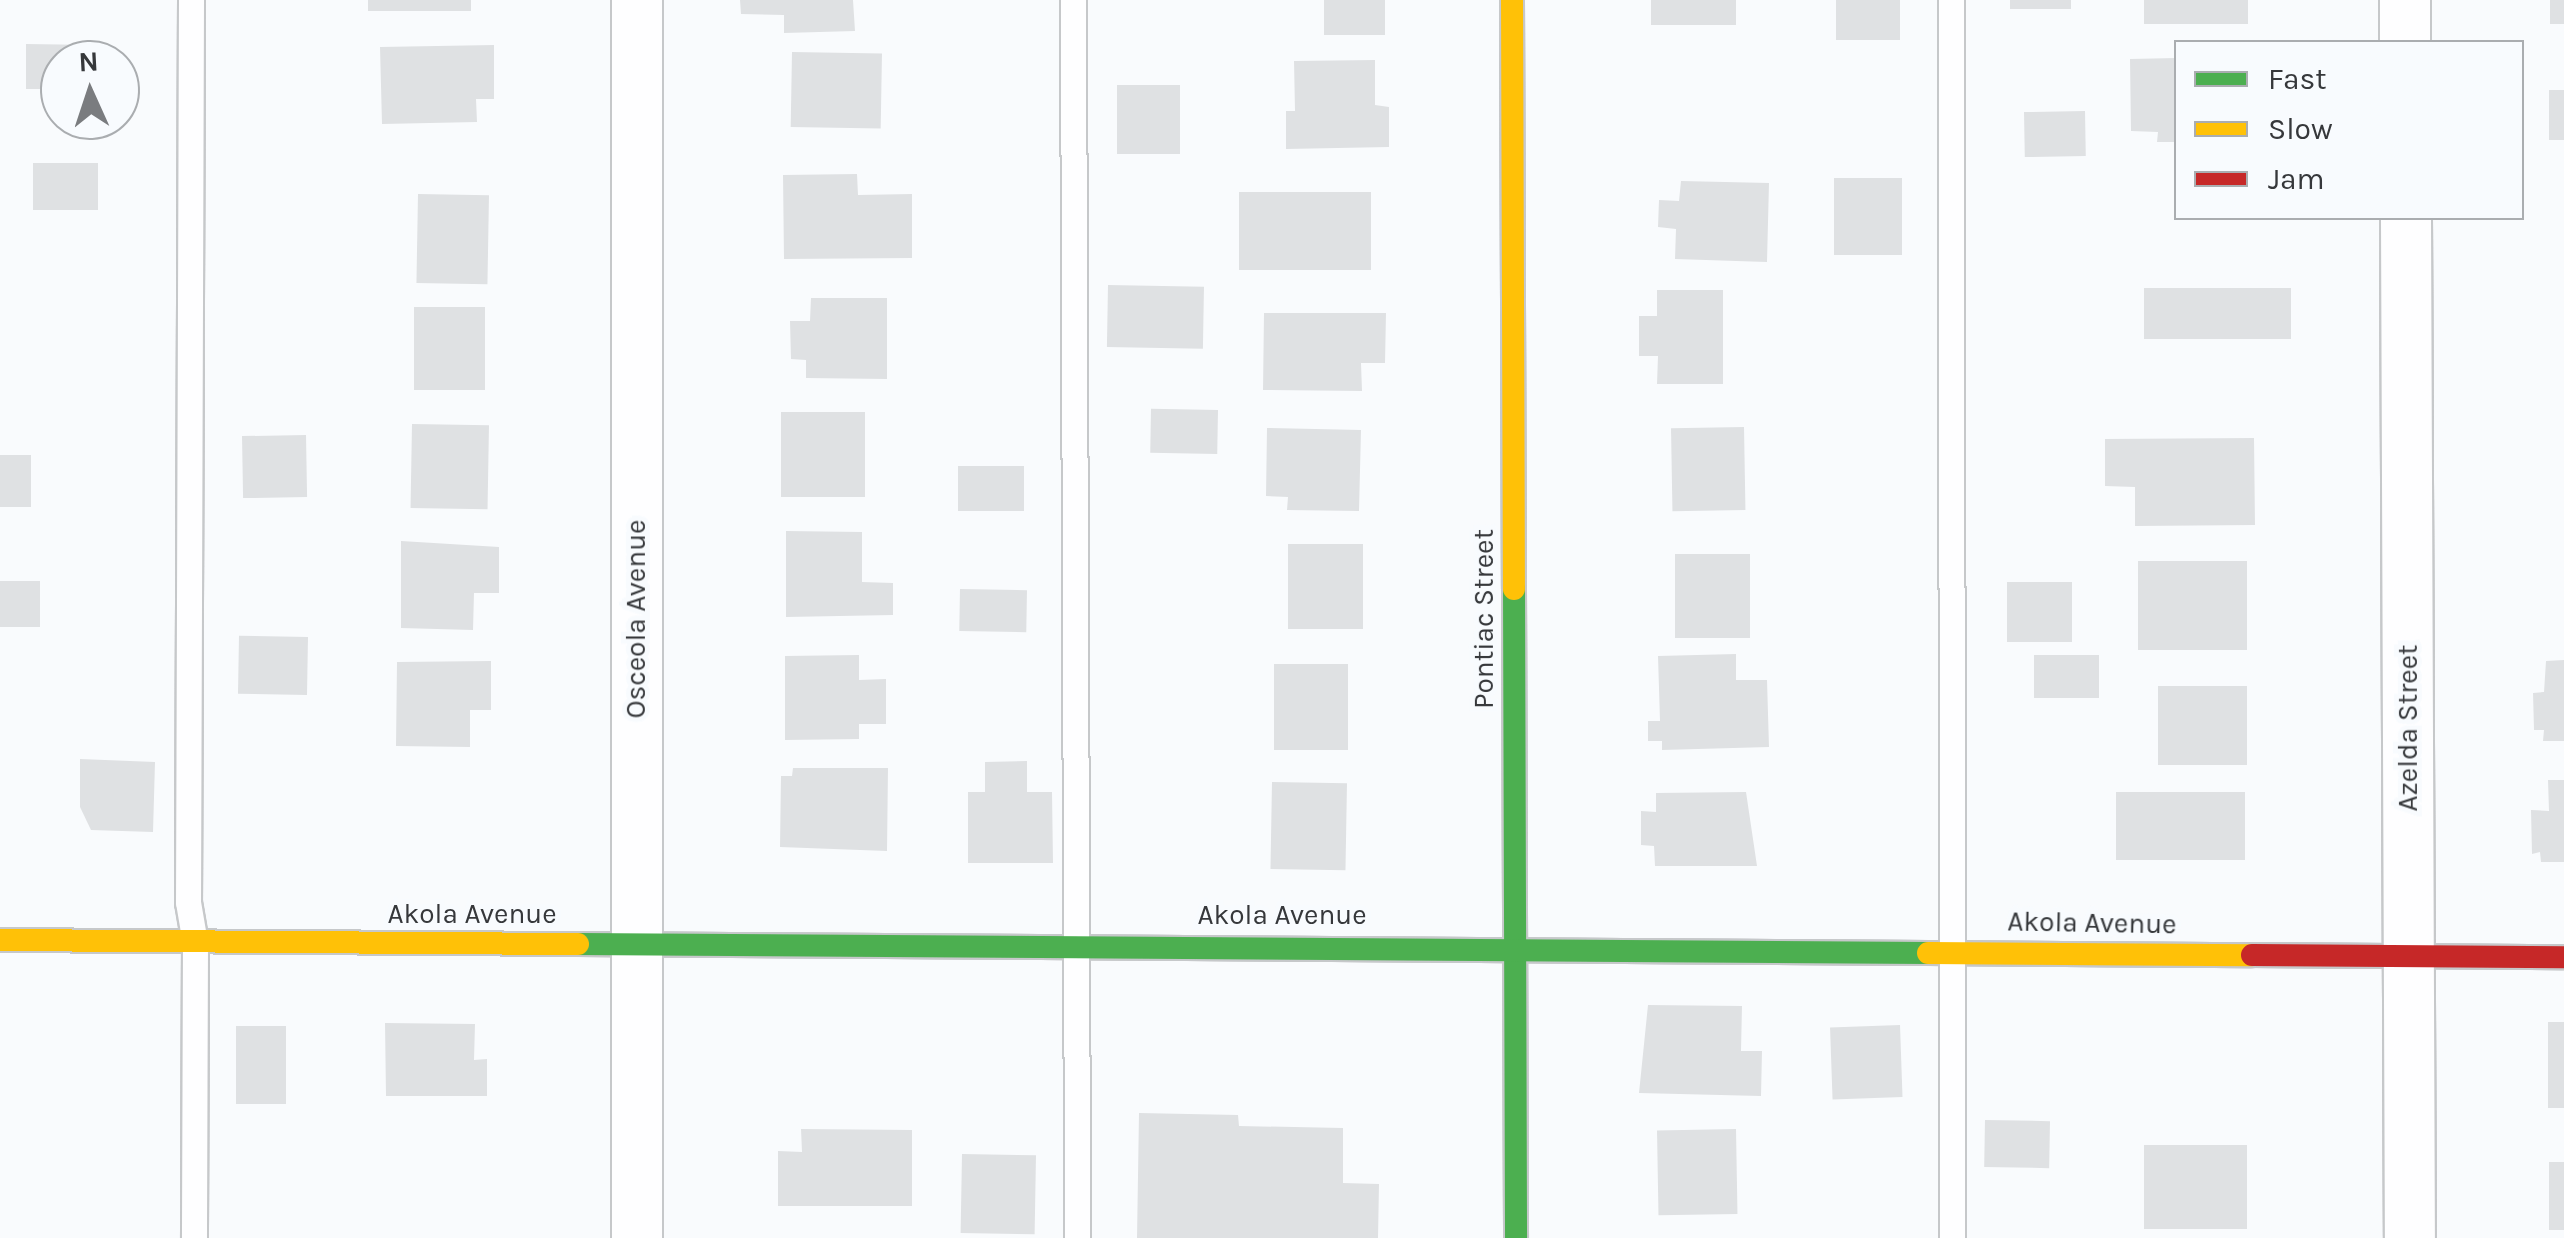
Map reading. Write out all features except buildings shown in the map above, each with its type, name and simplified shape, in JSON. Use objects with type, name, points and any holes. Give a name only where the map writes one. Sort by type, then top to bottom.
[{"type":"street","name":"Osceola Avenue","points":[[637,1238],[638,0]]},
{"type":"street","name":"Pontiac Street","points":[[1512,0],[1516,1238]]},
{"type":"street","points":[[2405,0],[2405,40]]},
{"type":"street","name":"Azelda Street","points":[[2406,220],[2410,1238]]},
{"type":"street","name":"Akola Avenue","points":[[0,940],[1515,946],[2564,957]]},
{"type":"lane","points":[[191,0],[188,902],[195,942],[194,1238]]},
{"type":"lane","points":[[1073,0],[1072,945],[1077,1238]]},
{"type":"lane","points":[[1951,0],[1952,1238]]},
{"type":"traffic: fast","points":[[1514,589],[1516,1238]]},
{"type":"traffic: fast","points":[[578,944],[1928,953]]},
{"type":"traffic: slow","points":[[1512,0],[1514,589]]},
{"type":"traffic: slow","points":[[0,940],[578,944]]},
{"type":"traffic: slow","points":[[1928,953],[2252,955]]},
{"type":"traffic: jam","points":[[2252,955],[2564,957]]}]
